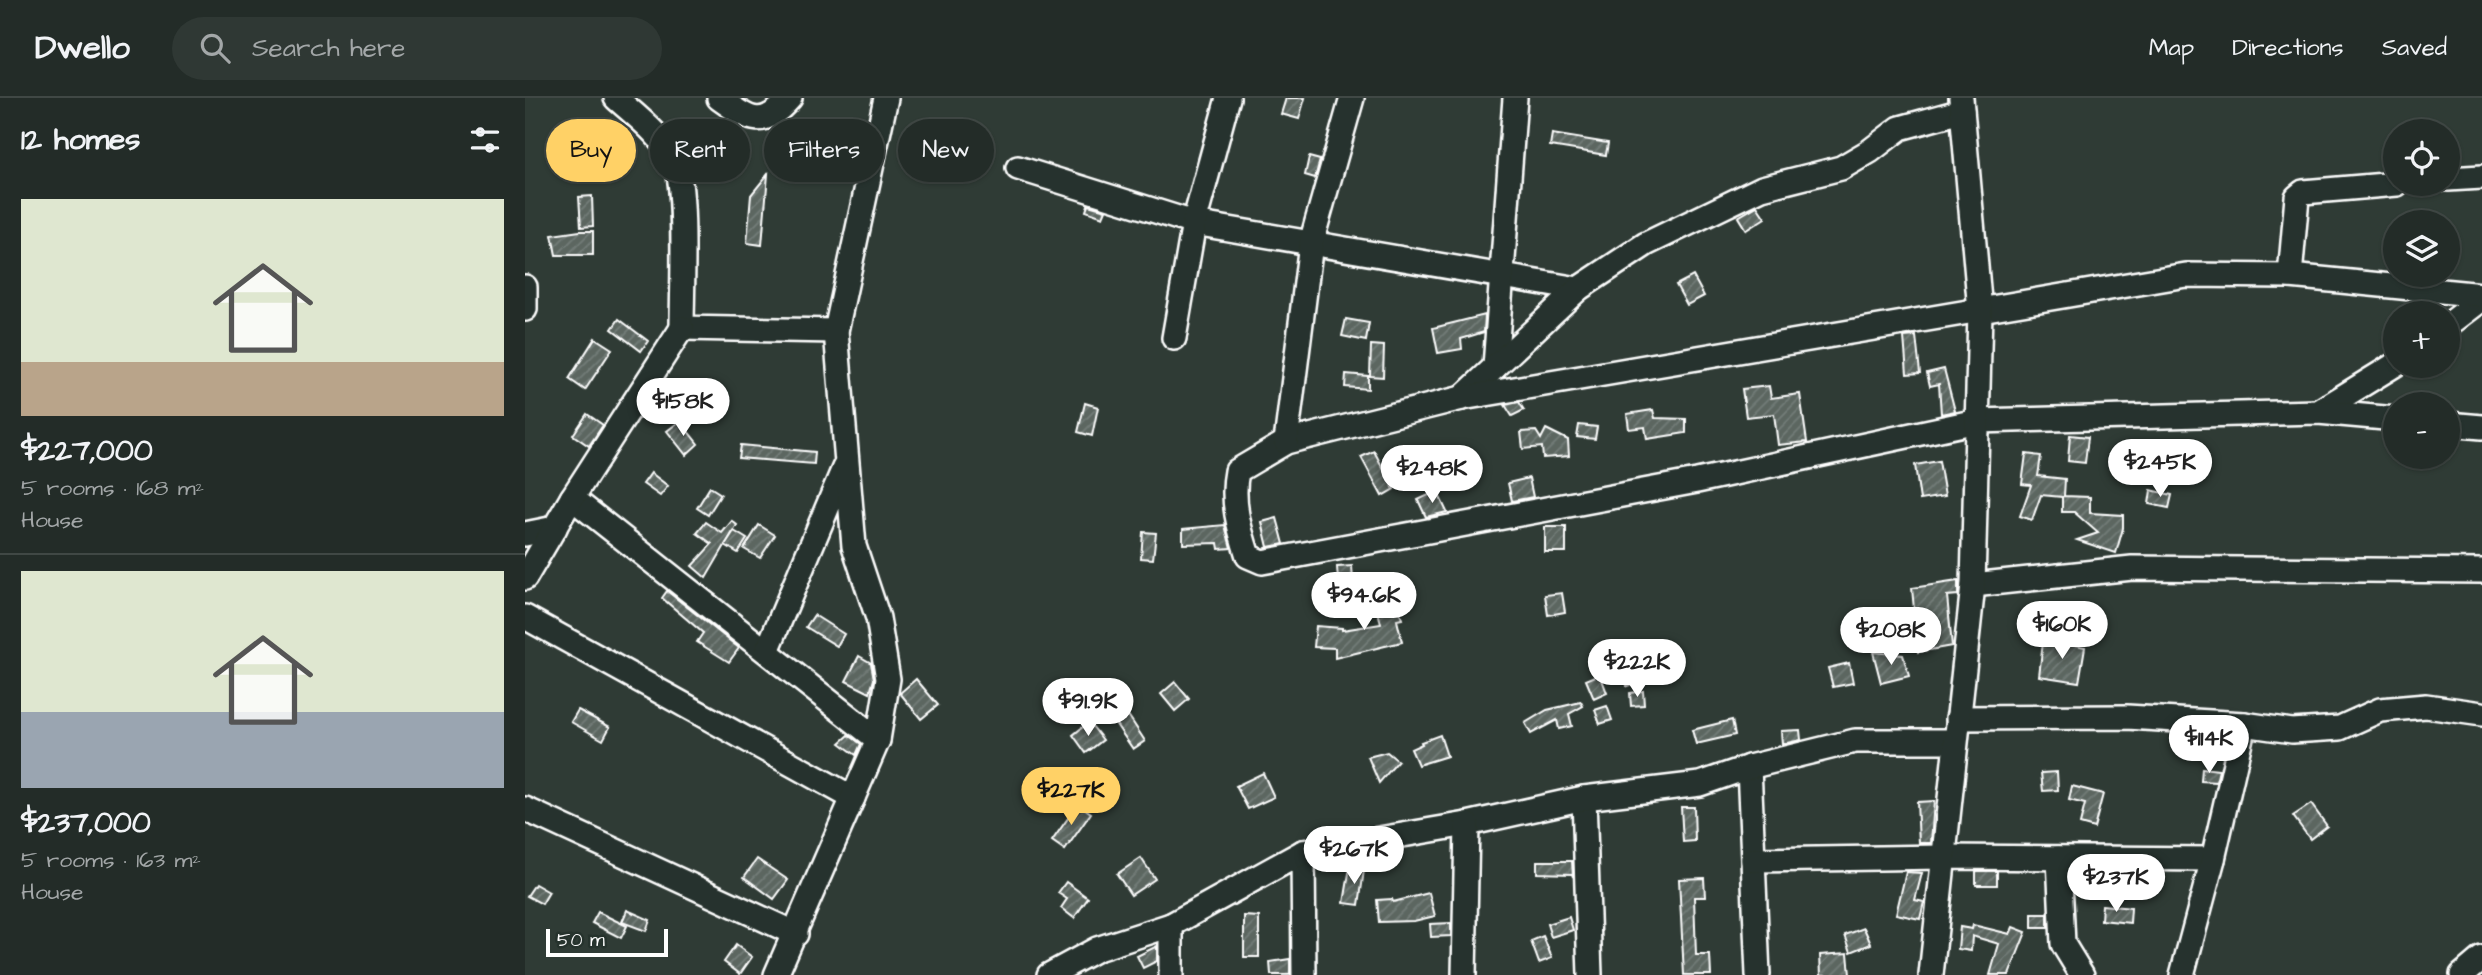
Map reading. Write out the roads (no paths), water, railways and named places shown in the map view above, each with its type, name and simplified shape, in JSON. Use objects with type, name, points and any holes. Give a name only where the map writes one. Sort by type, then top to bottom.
[{"type":"street","points":[[525,578],[572,498],[682,328],[681,202],[675,161],[648,126],[616,98]]},
{"type":"street","points":[[719,98],[748,118],[761,119],[774,116],[790,98]]},
{"type":"street","points":[[776,975],[879,740],[888,679],[878,618],[854,546],[845,466],[836,331],[886,98]]},
{"type":"street","points":[[1174,338],[1194,223],[1228,98]]},
{"type":"street","points":[[1286,442],[1311,243],[1352,98]]},
{"type":"street","points":[[1495,367],[1515,98]]},
{"type":"street","points":[[1462,398],[1578,289],[1646,244],[1762,188],[1841,168],[1870,151],[1900,128],[1961,104],[1980,312],[1973,586],[1954,741],[1931,975]]},
{"type":"street","points":[[1018,168],[1194,223],[1578,289]]},
{"type":"street","points":[[2460,178],[2482,177]]},
{"type":"street","points":[[2290,276],[2297,197],[2303,192],[2383,185]]},
{"type":"street","points":[[2383,418],[2318,412],[1977,421],[1697,481],[1262,562],[1248,556],[1237,522],[1234,488],[1237,471],[1286,442],[1462,398],[2186,275],[2290,276],[2482,297]]},
{"type":"street","points":[[525,287],[525,309]]},
{"type":"street","points":[[2460,315],[2482,297]]},
{"type":"street","points":[[682,328],[836,331]]},
{"type":"street","points":[[2318,412],[2383,373]]},
{"type":"street","points":[[2460,425],[2482,427]]},
{"type":"street","points":[[767,651],[845,466]]},
{"type":"street","points":[[572,498],[879,740]]},
{"type":"street","points":[[525,534],[555,528]]},
{"type":"street","points":[[1973,586],[2132,568],[2482,571]]},
{"type":"street","points":[[525,617],[853,798]]},
{"type":"street","points":[[1958,718],[2127,717],[2244,724],[2292,731],[2340,728],[2380,710],[2426,706],[2482,713]]},
{"type":"street","points":[[2182,975],[2213,859],[2244,724]]},
{"type":"street","points":[[1049,975],[1097,949],[1171,925],[1303,852],[1467,824],[1584,798],[1700,784],[1749,767],[1855,741],[1954,741]]},
{"type":"street","points":[[1749,767],[1758,975]]},
{"type":"street","points":[[1584,798],[1590,975]]},
{"type":"street","points":[[525,808],[796,934]]},
{"type":"street","points":[[1464,975],[1467,824]]},
{"type":"street","points":[[1303,852],[1304,975]]},
{"type":"street","points":[[1753,860],[1943,857],[2213,859]]},
{"type":"street","points":[[2059,858],[2063,944],[2082,975]]},
{"type":"street","points":[[1171,925],[1171,975]]},
{"type":"street","points":[[2462,975],[2482,958]]}]
